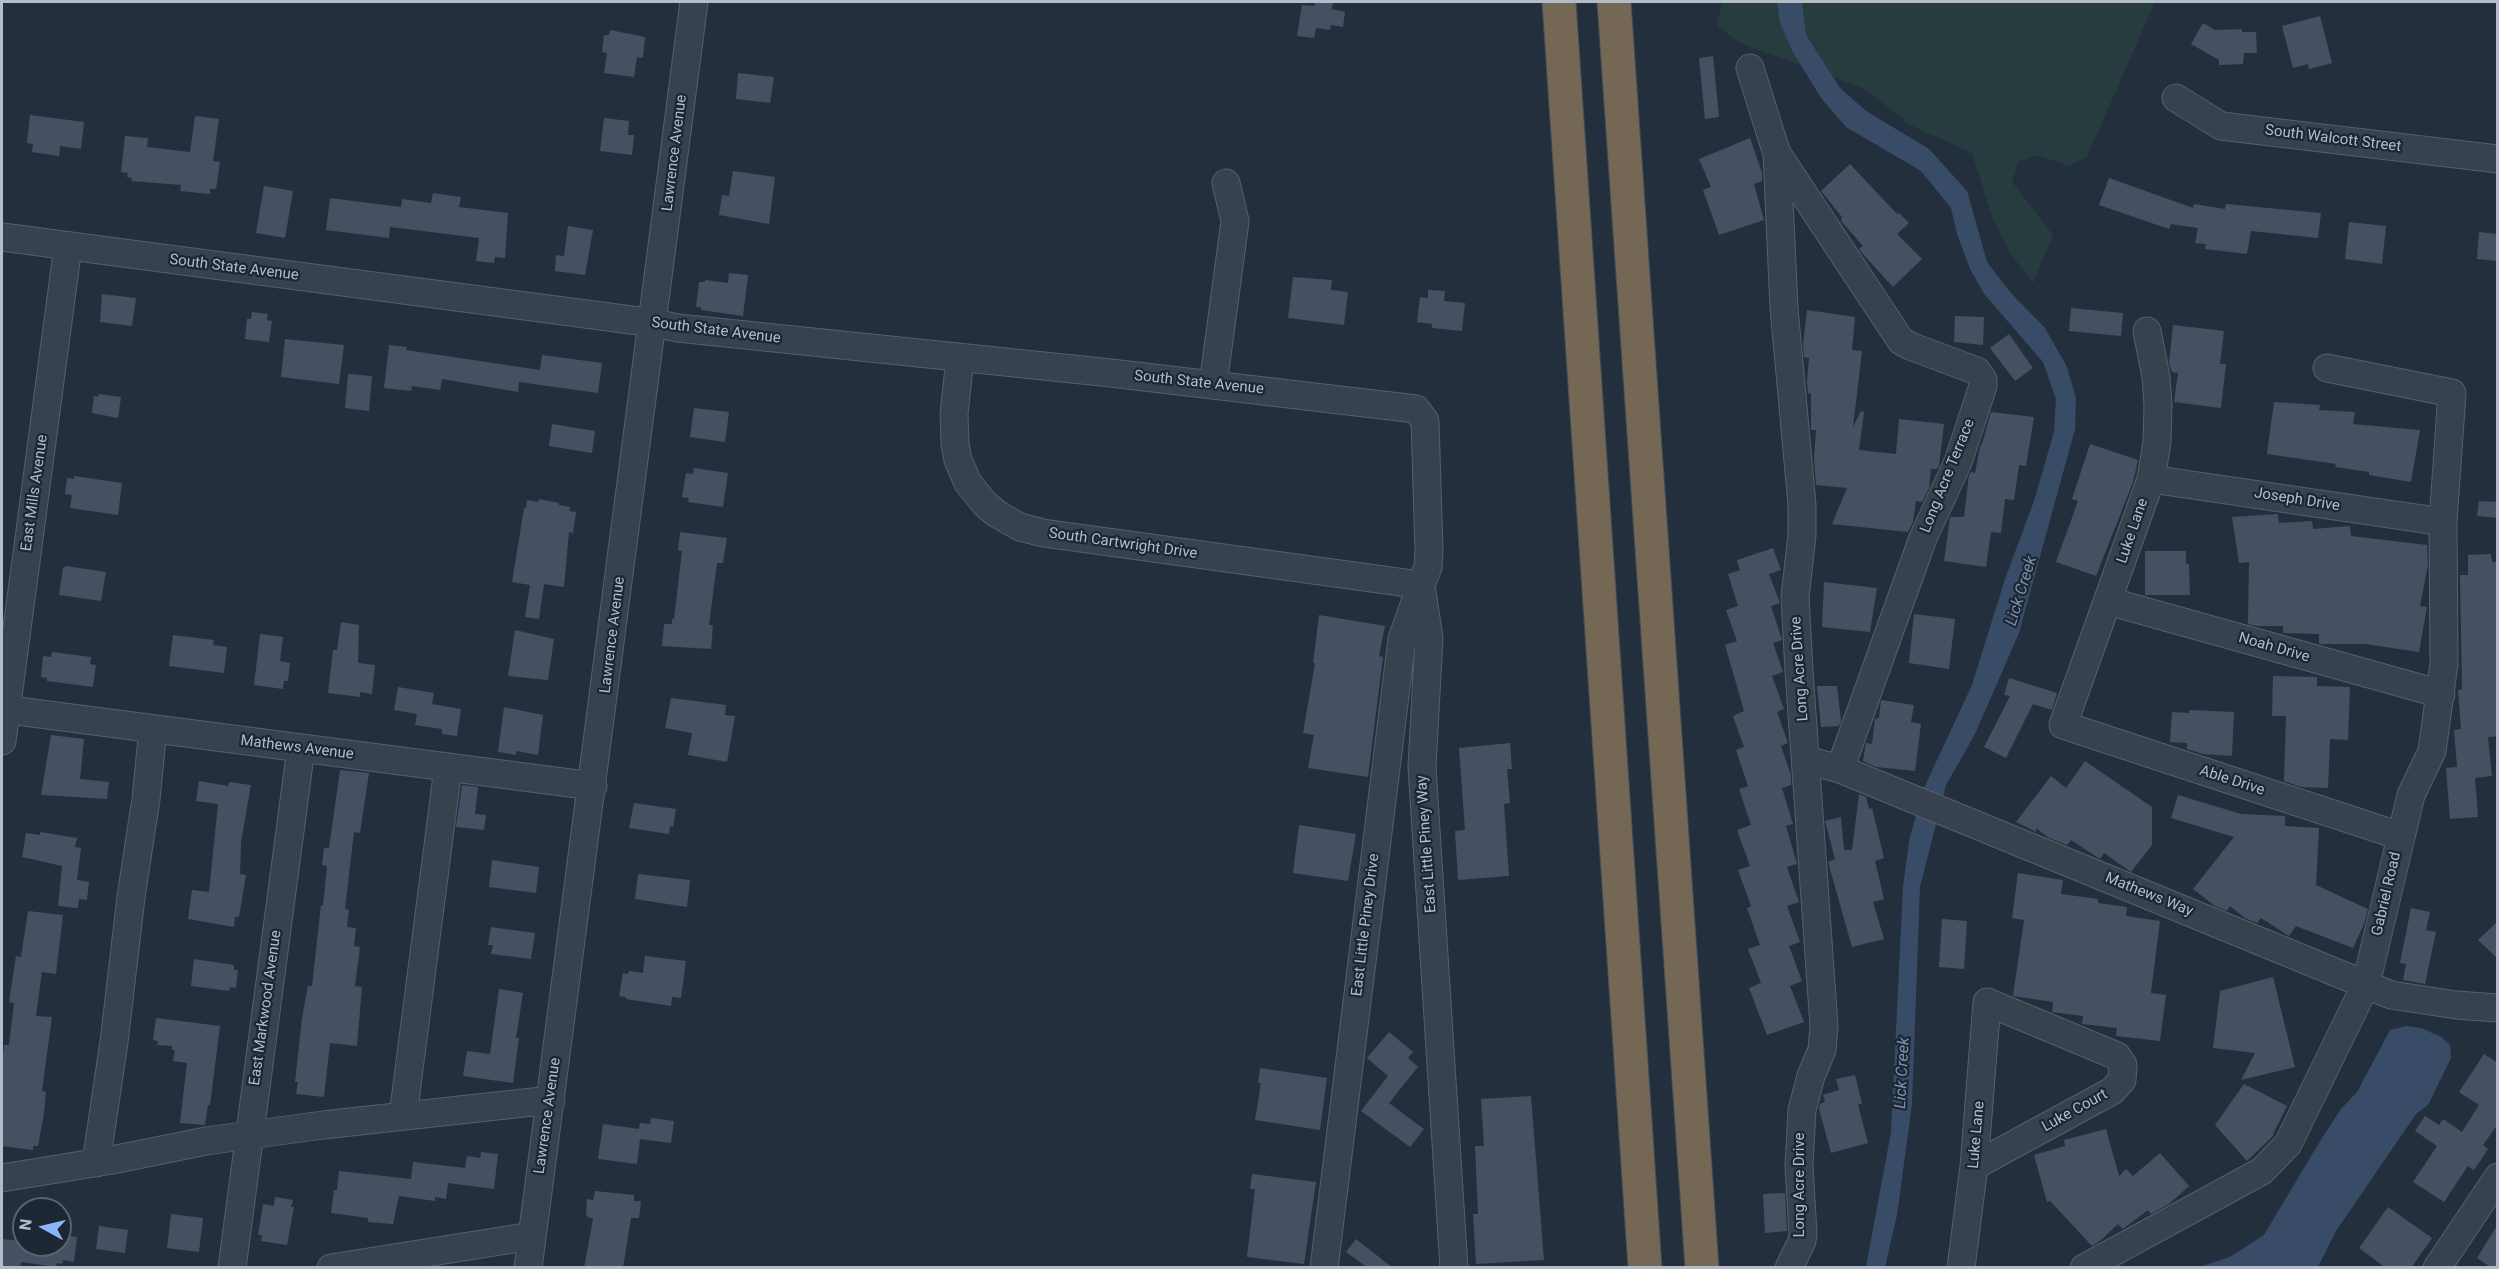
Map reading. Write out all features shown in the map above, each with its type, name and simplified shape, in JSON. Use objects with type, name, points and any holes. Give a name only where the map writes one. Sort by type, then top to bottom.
[{"type":"highway","points":[[1559,2],[1645,1268]]},
{"type":"highway","points":[[1614,2],[1702,1268]]},
{"type":"street","name":"Lawrence Avenue","points":[[528,1268],[654,323],[694,2]]},
{"type":"street","name":"Long Acre Drive","points":[[1750,68],[1777,154],[1784,308],[1802,505],[1802,535],[1795,597],[1824,1036],[1819,1060],[1811,1076],[1802,1110],[1799,1166],[1803,1233],[1802,1241],[1789,1268]]},
{"type":"street","name":"South Walcott Street","points":[[2176,98],[2220,126],[2498,159]]},
{"type":"street","name":"Long Acre Terrace","points":[[1777,154],[1901,341],[1977,371],[1983,380],[1958,462],[1923,538],[1840,769]]},
{"type":"street","points":[[1213,385],[1235,221],[1226,183]]},
{"type":"street","name":"South State Avenue","points":[[2,237],[678,328],[1403,406],[1416,409],[1425,421]]},
{"type":"street","name":"East Mills Avenue","points":[[2,741],[3,710],[68,246]]},
{"type":"street","name":"Luke Lane","points":[[2063,725],[2151,478],[2157,442],[2158,405],[2156,377],[2147,331]]},
{"type":"street","name":"South Cartwright Drive","points":[[960,359],[954,414],[958,460],[968,483],[985,504],[1020,527],[1044,533],[1421,585]]},
{"type":"street","name":"Gabriel Road","points":[[2084,1268],[2251,1177],[2272,1163],[2292,1138],[2366,984],[2411,795],[2432,751],[2444,664],[2443,522],[2452,393],[2327,368]]},
{"type":"street","name":"East Little Piney Way","points":[[1425,421],[1429,551],[1428,567],[1421,585],[1429,638],[1422,739],[1424,800],[1454,1268]]},
{"type":"street","name":"Joseph Drive","points":[[2151,478],[2443,522]]},
{"type":"street","name":"East Little Piney Drive","points":[[1324,1268],[1402,639],[1421,585]]},
{"type":"street","name":"Noah Drive","points":[[2108,601],[2441,694]]},
{"type":"street","name":"Mathews Avenue","points":[[3,710],[593,786]]},
{"type":"street","name":"Able Drive","points":[[2063,725],[2400,836]]},
{"type":"street","points":[[96,1162],[146,799],[153,729]]},
{"type":"street","name":"East Markwood Avenue","points":[[232,1268],[301,748]]},
{"type":"street","name":"Mathews Way","points":[[1806,760],[1840,769],[2391,995],[2456,1005],[2498,1008]]},
{"type":"street","points":[[403,1116],[448,768]]},
{"type":"street","points":[[1382,801],[1424,800]]},
{"type":"street","name":"Luke Lane","points":[[1961,1268],[1974,1166],[1987,1002]]},
{"type":"street","name":"Luke Court","points":[[1974,1166],[2112,1091],[2120,1084],[2124,1070],[2117,1056],[2112,1053],[1987,1002]]},
{"type":"street","points":[[2,1178],[206,1141],[551,1100]]},
{"type":"street","points":[[2437,1268],[2498,1177]]},
{"type":"street","points":[[331,1268],[532,1236]]},
{"type":"green space","points":[[1722,2],[2155,2],[2087,157],[2069,166],[2037,155],[2018,162],[2012,182],[2053,235],[2033,283],[2010,253],[1992,217],[1972,153],[1910,125],[1865,89],[1740,43],[1717,26]]},
{"type":"water","name":"Lick Creek","points":[[1777,2],[1802,2],[1806,35],[1840,88],[1866,111],[1929,149],[1967,191],[1987,262],[2010,292],[2045,328],[2067,367],[2076,398],[2075,429],[2019,633],[1975,734],[1946,785],[1920,887],[1912,1104],[1897,1215],[1885,1267],[1866,1267],[1891,1132],[1903,887],[1909,841],[1923,790],[1972,685],[2005,579],[2034,501],[2054,432],[2056,399],[2043,362],[1985,295],[1970,269],[1957,234],[1951,208],[1921,171],[1846,127],[1821,98],[1793,52],[1780,23]]},
{"type":"water","points":[[2406,1026],[2421,1028],[2441,1037],[2450,1045],[2451,1058],[2428,1105],[2416,1114],[2336,1231],[2318,1267],[2199,1267],[2230,1257],[2264,1235],[2322,1138],[2341,1109],[2357,1092],[2390,1030]]},
{"type":"building","points":[[1315,2],[1333,2],[1332,9],[1345,12],[1343,27],[1331,25],[1330,30],[1316,28],[1314,38],[1297,36],[1302,5],[1314,6]]},
{"type":"building","points":[[2320,16],[2332,63],[2309,69],[2308,64],[2293,68],[2282,26]]},
{"type":"building","points":[[2203,23],[2215,30],[2242,29],[2242,32],[2256,32],[2257,53],[2244,53],[2243,64],[2219,65],[2219,60],[2191,44]]},
{"type":"building","points":[[610,30],[645,37],[643,58],[637,57],[634,77],[604,73],[607,53],[602,52],[604,35],[609,35]]},
{"type":"building","points":[[1713,56],[1719,117],[1705,119],[1699,58]]},
{"type":"building","points":[[738,73],[774,77],[770,103],[736,99]]},
{"type":"building","points":[[30,115],[84,122],[81,149],[60,146],[59,156],[32,152],[33,144],[27,143]]},
{"type":"building","points":[[195,116],[219,119],[213,161],[220,162],[216,189],[210,189],[210,194],[180,191],[181,185],[131,181],[132,178],[127,177],[128,173],[121,172],[125,136],[148,138],[147,147],[190,152]]},
{"type":"building","points":[[604,118],[629,121],[628,135],[634,135],[632,155],[600,151]]},
{"type":"building","points":[[1750,138],[1762,173],[1762,181],[1754,184],[1764,220],[1719,235],[1703,190],[1711,187],[1699,159]]},
{"type":"building","points":[[1850,164],[1897,214],[1899,213],[1909,223],[1897,234],[1922,259],[1893,287],[1861,252],[1859,249],[1863,246],[1841,221],[1842,217],[1821,191]]},
{"type":"building","points":[[733,171],[775,177],[769,224],[719,215],[722,195],[729,196]]},
{"type":"building","points":[[2109,178],[2193,208],[2194,204],[2225,209],[2226,204],[2321,213],[2318,238],[2251,231],[2247,254],[2205,249],[2206,244],[2195,243],[2198,228],[2171,224],[2169,229],[2099,205]]},
{"type":"building","points":[[264,186],[293,191],[285,238],[256,233]]},
{"type":"building","points":[[433,193],[461,197],[459,207],[508,213],[505,258],[495,257],[494,263],[476,261],[479,238],[390,227],[389,238],[326,230],[330,198],[401,207],[402,199],[431,203]]},
{"type":"building","points":[[2349,222],[2386,226],[2382,264],[2345,259]]},
{"type":"building","points":[[568,226],[593,230],[585,275],[555,271],[556,255],[564,256]]},
{"type":"building","points":[[2479,232],[2498,234],[2498,261],[2477,259]]},
{"type":"building","points":[[729,273],[748,275],[743,316],[701,310],[701,307],[696,307],[699,282],[705,282],[705,280],[728,283]]},
{"type":"building","points":[[1293,277],[1332,280],[1331,290],[1348,292],[1344,325],[1288,318]]},
{"type":"building","points":[[1428,290],[1445,291],[1444,301],[1465,303],[1462,331],[1432,328],[1432,324],[1417,322],[1420,297],[1428,298]]},
{"type":"building","points":[[102,294],[136,298],[132,326],[100,322]]},
{"type":"building","points":[[2071,308],[2123,313],[2121,336],[2069,331]]},
{"type":"building","points":[[1807,310],[1855,317],[1852,350],[1862,351],[1853,427],[1861,411],[1864,412],[1859,450],[1896,454],[1899,419],[1944,424],[1939,466],[1937,469],[1931,469],[1929,488],[1922,502],[1916,501],[1913,522],[1908,532],[1832,524],[1847,488],[1816,485],[1814,459],[1816,430],[1811,430],[1811,394],[1808,393],[1807,382],[1809,358],[1804,357],[1803,344]]},
{"type":"building","points":[[252,312],[268,314],[267,320],[272,321],[269,342],[245,339],[247,319],[251,319]]},
{"type":"building","points":[[1955,316],[1984,317],[1983,345],[1954,342]]},
{"type":"building","points":[[2173,325],[2224,331],[2220,364],[2226,364],[2221,408],[2174,402],[2178,373],[2172,372],[2169,363]]},
{"type":"building","points":[[2009,334],[2033,368],[2015,381],[1990,348]]},
{"type":"building","points":[[285,339],[344,345],[339,384],[281,377]]},
{"type":"building","points":[[389,345],[407,347],[406,350],[540,370],[542,355],[602,363],[598,393],[519,382],[518,392],[442,379],[440,390],[412,386],[411,391],[384,388]]},
{"type":"building","points":[[348,374],[372,376],[369,411],[345,408]]},
{"type":"building","points":[[99,394],[121,397],[118,418],[92,413],[94,396],[98,397]]},
{"type":"building","points":[[2274,402],[2320,405],[2319,410],[2355,412],[2353,424],[2420,430],[2411,482],[2335,467],[2336,464],[2267,454]]},
{"type":"building","points":[[694,408],[729,412],[725,442],[690,437]]},
{"type":"building","points":[[1991,412],[2034,417],[2026,466],[2019,465],[2014,500],[2005,499],[2001,533],[1991,532],[1986,567],[1944,561],[1950,517],[1964,517],[1969,475],[1971,472],[1975,473]]},
{"type":"building","points":[[552,424],[595,431],[592,453],[549,446]]},
{"type":"building","points":[[2090,444],[2138,460],[2133,482],[2096,576],[2056,562],[2078,501],[2072,499]]},
{"type":"building","points":[[694,468],[728,473],[723,507],[688,502],[689,498],[682,497],[686,473],[693,474]]},
{"type":"building","points":[[74,476],[122,483],[118,515],[70,508],[72,495],[65,494],[67,478],[74,479]]},
{"type":"building","points":[[539,499],[559,503],[559,505],[570,507],[569,511],[576,512],[573,533],[569,532],[564,587],[544,584],[539,619],[525,617],[530,585],[512,582],[524,508],[526,508],[527,500],[538,502]]},
{"type":"building","points":[[2479,501],[2498,502],[2498,518],[2477,516]]},
{"type":"building","points":[[2278,514],[2279,523],[2312,521],[2313,529],[2350,526],[2351,536],[2427,545],[2428,565],[2420,606],[2427,607],[2419,652],[2365,644],[2321,644],[2319,634],[2283,633],[2283,626],[2248,624],[2249,562],[2239,563],[2232,517]]},
{"type":"building","points":[[680,532],[727,538],[723,563],[717,563],[709,625],[713,625],[711,649],[662,646],[664,624],[672,624],[672,619],[674,619],[682,551],[678,550]]},
{"type":"building","points":[[1773,548],[1781,570],[1769,574],[1780,603],[1771,606],[1782,640],[1773,643],[1783,672],[1772,676],[1784,709],[1777,712],[1788,743],[1781,746],[1791,775],[1791,785],[1782,788],[1793,824],[1786,826],[1797,864],[1787,867],[1799,902],[1787,906],[1800,942],[1789,946],[1802,981],[1790,986],[1804,1022],[1767,1035],[1749,988],[1761,983],[1748,949],[1760,945],[1747,908],[1751,906],[1738,870],[1750,866],[1737,830],[1751,825],[1739,789],[1748,786],[1736,750],[1744,747],[1733,716],[1744,711],[1725,645],[1737,641],[1726,610],[1738,606],[1728,574],[1740,570],[1737,560]]},
{"type":"building","points":[[2145,551],[2186,551],[2186,564],[2189,564],[2190,595],[2145,595]]},
{"type":"building","points":[[2491,554],[2492,562],[2498,562],[2498,736],[2488,737],[2492,776],[2475,778],[2478,817],[2450,819],[2446,768],[2457,767],[2454,730],[2461,729],[2458,690],[2462,690],[2460,575],[2468,575],[2468,555]]},
{"type":"building","points":[[66,566],[106,572],[101,601],[59,595],[63,568]]},
{"type":"building","points":[[1824,582],[1877,588],[1870,632],[1822,627]]},
{"type":"building","points":[[1914,614],[1955,619],[1949,669],[1909,663]]},
{"type":"building","points":[[1319,615],[1385,626],[1379,656],[1383,657],[1368,777],[1308,768],[1314,735],[1303,733],[1315,663],[1313,663]]},
{"type":"building","points":[[341,622],[359,625],[358,663],[375,665],[372,694],[360,692],[360,697],[328,693],[333,650],[337,650]]},
{"type":"building","points":[[515,630],[554,639],[548,680],[508,676]]},
{"type":"building","points":[[260,634],[283,637],[280,661],[290,663],[288,681],[284,681],[283,689],[254,685]]},
{"type":"building","points":[[173,635],[214,640],[213,645],[227,647],[224,673],[169,666]]},
{"type":"building","points":[[52,652],[91,657],[90,664],[96,665],[93,687],[47,681],[47,678],[41,677],[43,656],[51,657]]},
{"type":"building","points":[[2273,676],[2317,677],[2317,686],[2350,687],[2348,740],[2330,739],[2328,788],[2301,787],[2284,781],[2286,716],[2272,716]]},
{"type":"building","points":[[2009,678],[2057,693],[2052,710],[2033,704],[2006,758],[1984,747],[2010,696],[2004,695]]},
{"type":"building","points":[[1817,686],[1837,686],[1841,721],[1839,726],[1821,727]]},
{"type":"building","points":[[398,687],[434,693],[432,704],[461,709],[457,736],[442,734],[442,729],[415,725],[417,714],[394,710]]},
{"type":"building","points":[[671,698],[726,705],[725,715],[735,716],[727,762],[688,755],[692,733],[665,728]]},
{"type":"building","points":[[1881,700],[1914,705],[1911,722],[1921,724],[1915,771],[1876,767],[1863,761],[1866,743],[1872,744],[1875,719],[1879,718]]},
{"type":"building","points":[[504,707],[543,715],[538,755],[516,751],[516,755],[498,752]]},
{"type":"building","points":[[2189,710],[2234,712],[2232,756],[2203,754],[2187,749],[2187,743],[2170,742],[2172,712],[2189,713]]},
{"type":"building","points":[[51,735],[84,739],[80,779],[109,782],[107,799],[41,795]]},
{"type":"building","points":[[1510,743],[1512,769],[1507,769],[1510,803],[1504,804],[1509,876],[1458,880],[1455,831],[1465,830],[1459,748]]},
{"type":"building","points":[[2085,761],[2152,807],[2152,845],[2131,872],[2104,853],[2100,859],[2071,840],[2067,845],[2049,838],[2036,828],[2036,832],[2016,822],[2051,776],[2066,788]]},
{"type":"building","points":[[340,770],[369,773],[360,833],[354,832],[345,909],[349,910],[347,927],[356,928],[354,946],[360,947],[355,986],[362,987],[357,1046],[330,1043],[324,1097],[296,1094],[298,1082],[295,1082],[302,1018],[308,986],[312,986],[321,905],[323,906],[327,866],[322,865],[324,848],[329,848]]},
{"type":"building","points":[[199,781],[228,786],[229,782],[251,785],[241,842],[240,874],[246,875],[239,917],[235,917],[234,927],[188,919],[192,890],[209,892],[218,804],[196,801]]},
{"type":"building","points":[[462,785],[478,787],[475,814],[486,815],[484,830],[456,827]]},
{"type":"building","points":[[1859,794],[1866,797],[1869,809],[1872,808],[1884,858],[1875,861],[1884,899],[1873,902],[1884,939],[1852,947],[1828,862],[1835,859],[1825,821],[1841,817],[1844,850],[1852,850]]},
{"type":"building","points":[[2178,795],[2241,814],[2285,816],[2285,826],[2319,828],[2316,885],[2368,909],[2353,948],[2296,926],[2289,936],[2261,918],[2257,923],[2245,918],[2230,906],[2227,911],[2215,906],[2193,889],[2234,837],[2171,818]]},
{"type":"building","points":[[634,803],[676,809],[673,827],[670,826],[669,834],[629,828]]},
{"type":"building","points":[[1299,825],[1356,834],[1348,881],[1293,873]]},
{"type":"building","points":[[40,832],[77,838],[75,847],[81,848],[77,880],[89,882],[87,900],[79,899],[78,908],[58,906],[62,866],[22,857],[26,833],[40,835]]},
{"type":"building","points":[[492,860],[539,867],[536,893],[489,887]]},
{"type":"building","points":[[2018,873],[2063,880],[2061,894],[2098,899],[2098,903],[2127,907],[2126,916],[2160,921],[2151,993],[2166,995],[2160,1041],[2116,1036],[2117,1028],[2082,1024],[2083,1016],[2052,1012],[2053,1002],[2013,996],[2024,920],[2012,918]]},
{"type":"building","points":[[638,874],[690,880],[687,907],[635,899]]},
{"type":"building","points":[[2411,908],[2430,912],[2426,930],[2436,932],[2425,984],[2403,980],[2406,964],[2400,963]]},
{"type":"building","points":[[28,911],[63,915],[56,974],[42,972],[36,1016],[52,1017],[42,1091],[46,1092],[44,1114],[38,1146],[33,1146],[33,1150],[2,1146],[4,1045],[9,1045],[14,1003],[9,1002],[16,956],[21,957]]},
{"type":"building","points":[[1942,919],[1967,921],[1964,969],[1939,967]]},
{"type":"building","points":[[2498,921],[2498,959],[2478,940]]},
{"type":"building","points":[[491,927],[535,933],[531,959],[491,954],[493,945],[488,945]]},
{"type":"building","points":[[645,956],[686,961],[681,998],[672,997],[671,1006],[619,996],[623,973],[628,974],[629,971],[643,973]]},
{"type":"building","points":[[194,959],[234,965],[234,970],[238,970],[236,988],[230,987],[229,991],[191,986]]},
{"type":"building","points":[[2273,977],[2295,1067],[2241,1080],[2255,1053],[2213,1048],[2220,991]]},
{"type":"building","points":[[499,989],[523,993],[516,1038],[519,1038],[513,1083],[463,1076],[467,1051],[490,1054]]},
{"type":"building","points":[[156,1018],[220,1026],[210,1105],[208,1105],[205,1125],[180,1123],[187,1063],[173,1061],[175,1050],[172,1050],[172,1046],[157,1045],[158,1041],[153,1040]]},
{"type":"building","points":[[1389,1032],[1413,1052],[1408,1058],[1418,1067],[1389,1103],[1424,1129],[1410,1147],[1361,1111],[1388,1076],[1367,1058]]},
{"type":"building","points":[[2484,1054],[2498,1063],[2498,1124],[2483,1145],[2488,1149],[2474,1170],[2468,1166],[2444,1202],[2413,1182],[2437,1146],[2415,1131],[2425,1116],[2439,1125],[2443,1119],[2462,1132],[2479,1105],[2459,1092]]},
{"type":"building","points":[[1260,1068],[1327,1078],[1320,1130],[1255,1120],[1261,1083],[1258,1083]]},
{"type":"building","points":[[1855,1075],[1862,1103],[1858,1105],[1868,1143],[1831,1153],[1819,1109],[1820,1104],[1825,1102],[1823,1095],[1839,1090],[1836,1079]]},
{"type":"building","points":[[2244,1084],[2287,1106],[2274,1135],[2247,1161],[2215,1125]]},
{"type":"building","points":[[1531,1096],[1544,1260],[1476,1264],[1473,1214],[1478,1214],[1475,1146],[1484,1146],[1481,1099]]},
{"type":"building","points":[[651,1118],[674,1121],[671,1143],[640,1139],[637,1164],[598,1159],[603,1124],[639,1129],[640,1123],[650,1124]]},
{"type":"building","points":[[2106,1129],[2119,1176],[2126,1169],[2133,1176],[2160,1153],[2189,1186],[2169,1204],[2151,1214],[2148,1210],[2123,1229],[2118,1224],[2092,1246],[2050,1201],[2047,1202],[2034,1155],[2065,1146],[2064,1140]]},
{"type":"building","points":[[481,1152],[498,1154],[494,1189],[448,1183],[446,1199],[435,1197],[435,1201],[399,1196],[393,1224],[368,1222],[368,1218],[331,1213],[339,1171],[411,1179],[413,1162],[465,1168],[467,1156],[480,1158]]},
{"type":"building","points":[[1252,1174],[1316,1182],[1304,1264],[1247,1257],[1255,1189],[1250,1189]]},
{"type":"building","points":[[595,1191],[634,1195],[634,1201],[641,1201],[639,1218],[631,1218],[623,1268],[584,1268],[593,1219],[586,1216],[587,1199],[593,1200]]},
{"type":"building","points":[[1785,1193],[1787,1231],[1765,1233],[1763,1194]]},
{"type":"building","points":[[275,1197],[293,1200],[291,1207],[294,1207],[287,1245],[261,1241],[262,1235],[258,1235],[263,1204],[274,1206]]},
{"type":"building","points":[[2388,1207],[2432,1238],[2411,1268],[2386,1268],[2359,1248]]},
{"type":"building","points":[[171,1214],[203,1218],[199,1252],[167,1248]]},
{"type":"building","points":[[2498,1224],[2498,1268],[2492,1268],[2477,1258]]},
{"type":"building","points":[[99,1226],[128,1230],[125,1253],[96,1249]]},
{"type":"building","points":[[72,1236],[77,1237],[74,1262],[63,1260],[62,1264],[57,1263],[56,1267],[21,1262],[20,1268],[2,1268],[2,1239],[12,1240],[12,1257],[72,1257]]},
{"type":"building","points":[[1356,1239],[1393,1268],[1368,1268],[1346,1252]]}]
